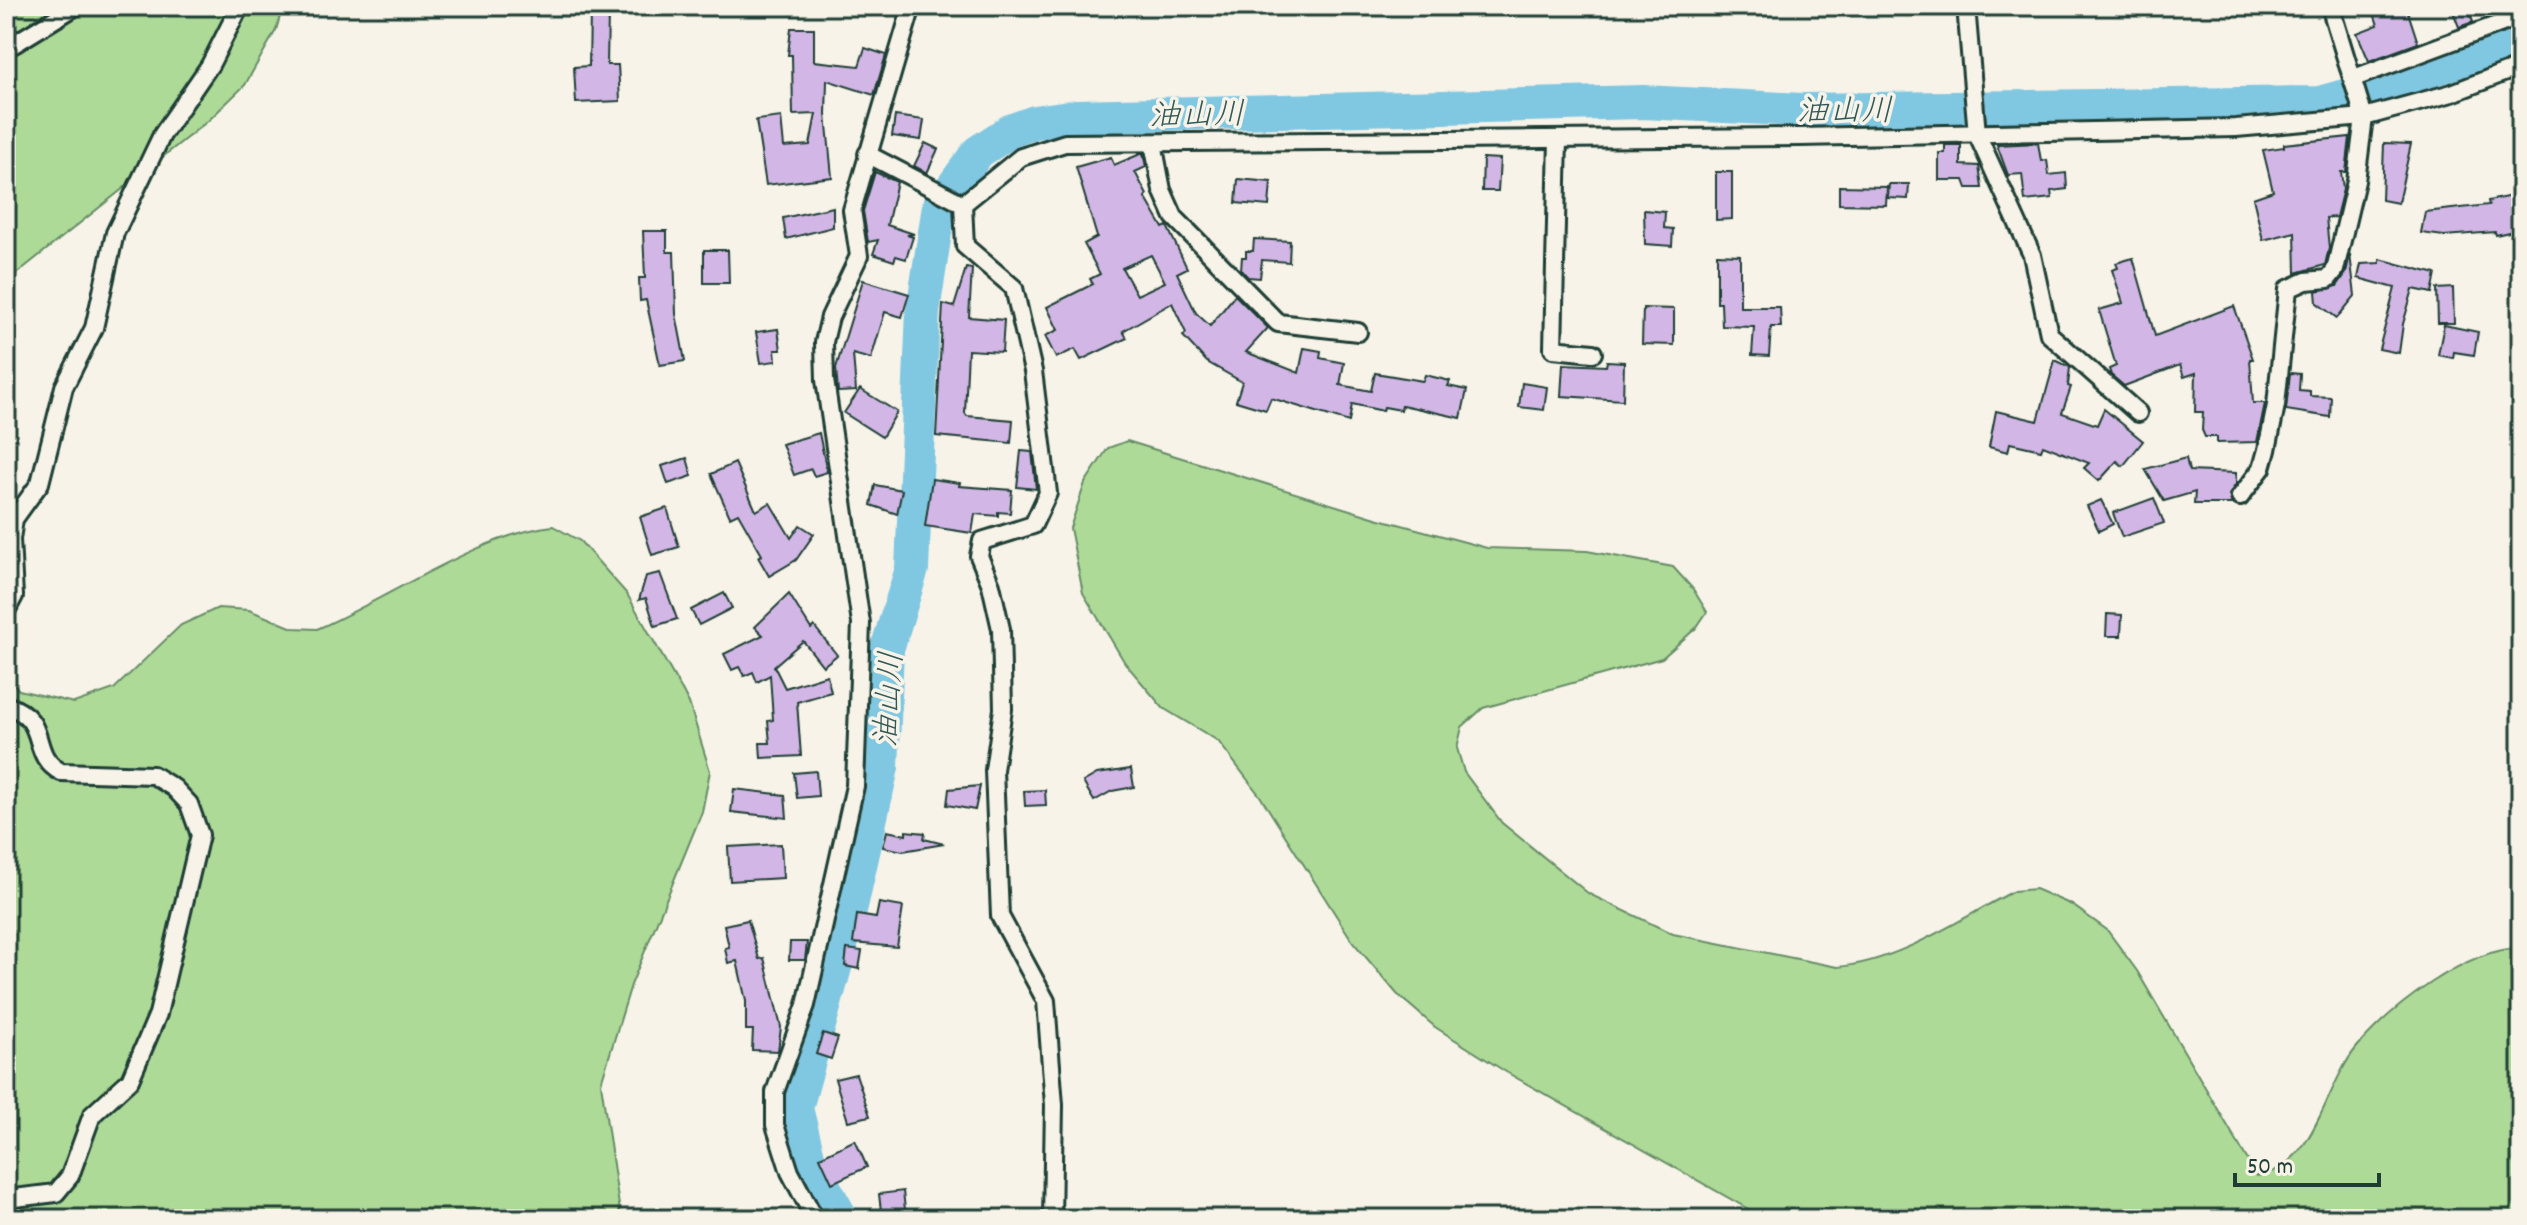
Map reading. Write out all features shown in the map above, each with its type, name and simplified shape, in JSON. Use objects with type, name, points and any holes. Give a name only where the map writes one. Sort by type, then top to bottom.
[{"type":"street","points":[[6,40],[14,44],[76,6]]},
{"type":"street","points":[[6,611],[14,596],[11,539],[14,519],[40,483],[64,387],[94,328],[115,233],[162,135],[210,65],[240,6]]},
{"type":"street","points":[[815,1219],[790,1172],[775,1125],[775,1092],[806,1005],[855,786],[861,623],[825,380],[824,342],[830,317],[859,256],[852,210],[912,6]]},
{"type":"street","points":[[1966,6],[1977,134],[2032,255],[2049,334],[2138,413]]},
{"type":"street","points":[[2240,497],[2262,468],[2267,450],[2276,405],[2288,289],[2306,281],[2328,279],[2335,270],[2356,181],[2364,117],[2330,6]]},
{"type":"street","points":[[2354,78],[2521,16]]},
{"type":"street","points":[[963,204],[1021,157],[1065,143],[1977,134],[2236,128],[2364,117],[2452,93],[2521,66]]},
{"type":"street","points":[[1558,139],[1553,349],[1593,353]]},
{"type":"street","points":[[1153,143],[1162,190],[1174,217],[1278,323],[1358,332]]},
{"type":"street","points":[[867,154],[963,204]]},
{"type":"street","points":[[963,204],[965,246],[1014,288],[1033,371],[1048,493],[1033,525],[982,541],[979,556],[991,585],[1001,629],[1003,709],[994,770],[1000,916],[1046,1001],[1054,1105],[1052,1219]]},
{"type":"street","points":[[6,705],[23,711],[35,724],[42,756],[49,766],[61,772],[153,775],[174,788],[189,804],[200,835],[158,1014],[130,1080],[92,1115],[70,1176],[56,1193],[6,1199]]},
{"type":"green space","points":[[6,6],[283,6],[276,30],[245,85],[209,120],[6,282]]},
{"type":"green space","points":[[1127,441],[1376,518],[1487,548],[1587,551],[1673,567],[1693,589],[1707,612],[1696,628],[1662,658],[1483,708],[1462,727],[1457,748],[1464,772],[1502,823],[1589,894],[1673,934],[1837,967],[1883,957],[1906,948],[2014,891],[2035,889],[2072,905],[2107,930],[2137,971],[2257,1176],[2277,1170],[2293,1158],[2316,1124],[2345,1064],[2357,1047],[2389,1015],[2454,969],[2477,958],[2521,948],[2521,1219],[1766,1219],[1506,1072],[1435,1027],[1397,994],[1353,942],[1260,796],[1218,741],[1163,708],[1125,663],[1083,593],[1070,528],[1085,483],[1108,448]]},
{"type":"green space","points":[[553,526],[580,541],[627,594],[689,703],[710,771],[702,812],[631,985],[601,1083],[621,1219],[6,1219],[6,676],[19,690],[74,703],[114,689],[181,625],[218,608],[249,610],[293,628],[317,629],[465,554],[525,531]]},
{"type":"building","points":[[2389,6],[2406,6],[2418,43],[2369,61],[2357,33],[2378,25],[2373,11]]},
{"type":"building","points":[[2451,6],[2467,6],[2473,22],[2459,27]]},
{"type":"building","points":[[590,13],[608,13],[607,65],[618,65],[620,101],[576,103],[574,67],[589,66]]},
{"type":"building","points":[[791,28],[814,28],[814,61],[859,66],[865,48],[886,55],[874,95],[827,80],[826,114],[832,177],[766,185],[756,120],[781,117],[784,147],[810,145],[816,114],[793,115],[792,55],[788,55]]},
{"type":"building","points":[[895,116],[924,120],[921,140],[892,136]]},
{"type":"building","points":[[2350,137],[2346,172],[2341,172],[2343,189],[2336,217],[2326,218],[2329,248],[2325,265],[2296,273],[2295,232],[2263,240],[2253,198],[2273,191],[2263,150],[2284,147],[2284,144]]},
{"type":"building","points":[[925,143],[938,149],[927,173],[914,166]]},
{"type":"building","points":[[2038,143],[2041,161],[2047,160],[2049,175],[2066,173],[2067,189],[2051,191],[2052,198],[2025,201],[2022,174],[2008,175],[1997,145]]},
{"type":"building","points":[[2384,143],[2411,144],[2398,203],[2382,200]]},
{"type":"building","points":[[1945,145],[1961,145],[1961,165],[1979,166],[1982,188],[1967,188],[1964,180],[1939,180],[1939,153],[1945,153]]},
{"type":"building","points":[[1143,153],[1146,167],[1135,172],[1147,195],[1145,197],[1163,228],[1167,226],[1187,268],[1177,273],[1196,313],[1210,326],[1235,295],[1268,328],[1246,352],[1299,373],[1304,348],[1321,351],[1320,358],[1344,363],[1340,385],[1371,391],[1375,373],[1423,381],[1425,375],[1450,381],[1448,386],[1467,390],[1461,418],[1402,405],[1401,410],[1384,407],[1383,411],[1352,404],[1349,422],[1271,398],[1266,410],[1236,401],[1242,382],[1207,362],[1183,336],[1186,333],[1172,303],[1123,331],[1127,338],[1081,360],[1075,349],[1056,358],[1045,336],[1058,330],[1047,307],[1093,284],[1090,279],[1100,274],[1084,244],[1097,237],[1076,167],[1111,157],[1114,165]],"holes":[[[1151,255],[1165,282],[1137,295],[1122,268]]]},
{"type":"building","points":[[1483,158],[1500,159],[1498,191],[1482,191]]},
{"type":"building","points":[[875,172],[897,182],[887,225],[914,234],[907,235],[913,237],[906,259],[896,256],[894,261],[873,254],[878,240],[868,242],[863,211]]},
{"type":"building","points":[[1716,172],[1732,172],[1732,219],[1716,220]]},
{"type":"building","points":[[1238,179],[1271,182],[1269,206],[1236,203]]},
{"type":"building","points":[[1889,184],[1909,184],[1908,199],[1888,198]]},
{"type":"building","points":[[1839,186],[1887,187],[1886,205],[1839,204]]},
{"type":"building","points":[[2521,194],[2521,225],[2512,228],[2513,231],[2496,235],[2495,232],[2444,236],[2421,233],[2425,212],[2489,205],[2488,201]]},
{"type":"building","points":[[833,207],[833,227],[786,239],[783,218]]},
{"type":"building","points":[[1644,210],[1665,212],[1664,228],[1673,229],[1672,246],[1645,244]]},
{"type":"building","points":[[643,231],[667,231],[667,252],[674,252],[676,314],[685,361],[660,365],[646,300],[640,301],[639,278],[645,278]]},
{"type":"building","points":[[1254,239],[1290,241],[1289,262],[1262,260],[1260,278],[1248,277],[1241,270],[1242,257],[1246,257],[1246,251],[1253,251]]},
{"type":"building","points":[[704,250],[728,250],[729,283],[704,283]]},
{"type":"building","points":[[1717,254],[1740,255],[1740,307],[1780,307],[1781,327],[1771,327],[1769,356],[1752,355],[1754,327],[1722,326],[1721,303],[1717,303]]},
{"type":"building","points":[[2350,254],[2355,296],[2337,318],[2317,303],[2316,291],[2337,286],[2346,273]]},
{"type":"building","points":[[2133,258],[2155,336],[2234,306],[2253,359],[2250,359],[2253,403],[2265,403],[2257,442],[2217,443],[2217,437],[2205,437],[2202,430],[2203,412],[2195,412],[2196,373],[2184,377],[2180,365],[2124,386],[2111,375],[2109,369],[2116,366],[2099,310],[2123,303],[2112,270],[2118,268],[2116,263]]},
{"type":"building","points":[[2380,259],[2436,274],[2432,293],[2413,289],[2399,353],[2379,349],[2395,288],[2358,278],[2361,264],[2380,263]]},
{"type":"building","points":[[966,268],[972,269],[969,317],[1004,320],[1002,352],[968,350],[965,413],[967,416],[1013,420],[1011,443],[936,436],[943,304],[954,307]]},
{"type":"building","points":[[863,280],[909,294],[902,317],[885,312],[871,359],[853,354],[856,391],[838,392],[836,368]]},
{"type":"building","points":[[2453,288],[2454,323],[2438,323],[2437,289]]},
{"type":"building","points":[[1643,308],[1674,309],[1674,345],[1642,344]]},
{"type":"building","points":[[2444,325],[2478,332],[2474,355],[2454,352],[2453,358],[2438,355]]},
{"type":"building","points":[[778,329],[781,350],[775,350],[776,361],[761,363],[756,332]]},
{"type":"building","points":[[2055,360],[2070,367],[2068,386],[2071,387],[2062,413],[2097,425],[2104,409],[2143,441],[2123,466],[2117,461],[2099,481],[2084,468],[2089,463],[2043,445],[2041,450],[2010,443],[2008,452],[1989,447],[1996,411],[2038,421]]},
{"type":"building","points":[[1607,361],[1624,362],[1623,400],[1561,396],[1563,364],[1606,366]]},
{"type":"building","points":[[2290,373],[2300,374],[2299,390],[2310,391],[2310,396],[2331,397],[2330,417],[2286,410]]},
{"type":"building","points":[[1522,383],[1547,387],[1544,410],[1519,407]]},
{"type":"building","points":[[860,389],[897,412],[882,437],[844,413]]},
{"type":"building","points":[[819,433],[827,472],[814,476],[811,469],[794,475],[782,444]]},
{"type":"building","points":[[1021,451],[1032,452],[1036,489],[1017,487]]},
{"type":"building","points":[[687,458],[692,476],[668,484],[662,466]]},
{"type":"building","points":[[2186,458],[2189,471],[2236,473],[2236,484],[2229,495],[2232,504],[2194,504],[2195,492],[2164,501],[2145,469]]},
{"type":"building","points":[[735,463],[756,511],[770,503],[791,538],[800,525],[814,534],[796,560],[769,576],[758,557],[762,555],[738,513],[730,517],[711,474]]},
{"type":"building","points":[[932,479],[960,483],[959,486],[1012,490],[1010,513],[998,512],[998,516],[975,514],[972,533],[925,526]]},
{"type":"building","points":[[875,485],[902,490],[897,514],[871,505]]},
{"type":"building","points":[[2154,498],[2164,523],[2122,537],[2113,513]]},
{"type":"building","points":[[2101,500],[2113,524],[2099,531],[2087,506]]},
{"type":"building","points":[[667,508],[679,547],[652,555],[640,517]]},
{"type":"building","points":[[660,573],[677,619],[655,626],[646,598],[639,600],[646,576]]},
{"type":"building","points":[[724,593],[732,608],[699,625],[691,610]]},
{"type":"building","points":[[789,594],[811,629],[814,626],[837,655],[823,666],[803,641],[774,666],[785,688],[827,675],[831,692],[797,702],[801,756],[761,758],[760,743],[770,743],[768,721],[773,720],[770,675],[757,682],[753,672],[744,676],[739,667],[732,670],[724,654],[763,635],[755,627]]},
{"type":"building","points":[[2107,614],[2122,615],[2121,636],[2106,636]]},
{"type":"building","points":[[1131,769],[1134,787],[1112,791],[1094,801],[1083,782],[1097,774]]},
{"type":"building","points":[[816,771],[818,796],[797,798],[794,773]]},
{"type":"building","points":[[980,786],[975,810],[947,805],[949,789]]},
{"type":"building","points":[[734,789],[785,795],[787,818],[731,812]]},
{"type":"building","points":[[1045,790],[1046,805],[1025,806],[1024,791]]},
{"type":"building","points":[[887,831],[906,835],[906,831],[925,833],[924,839],[944,844],[903,851],[883,847]]},
{"type":"building","points":[[781,844],[783,878],[730,881],[728,847]]},
{"type":"building","points":[[879,903],[903,907],[897,947],[853,943],[857,915],[876,918]]},
{"type":"building","points":[[748,920],[759,959],[764,958],[781,1027],[778,1051],[752,1050],[753,1030],[746,1030],[746,1001],[737,961],[728,963],[725,948],[729,947],[724,925]]},
{"type":"building","points":[[790,942],[807,942],[805,960],[789,960]]},
{"type":"building","points":[[847,949],[862,951],[859,969],[845,966]]},
{"type":"building","points":[[823,1033],[838,1038],[831,1059],[816,1054]]},
{"type":"building","points":[[856,1074],[870,1116],[848,1121],[835,1079]]},
{"type":"building","points":[[855,1140],[867,1167],[832,1183],[820,1157]]},
{"type":"building","points":[[903,1191],[906,1219],[882,1219],[879,1194]]},
{"type":"waterway","name":"油山川","points":[[842,1219],[809,1160],[796,1108],[847,924],[882,767],[887,649],[912,569],[923,311],[939,206],[978,152],[1010,131],[1035,122],[1076,116],[1643,102],[1803,110],[2319,103],[2412,77],[2521,39]]}]
